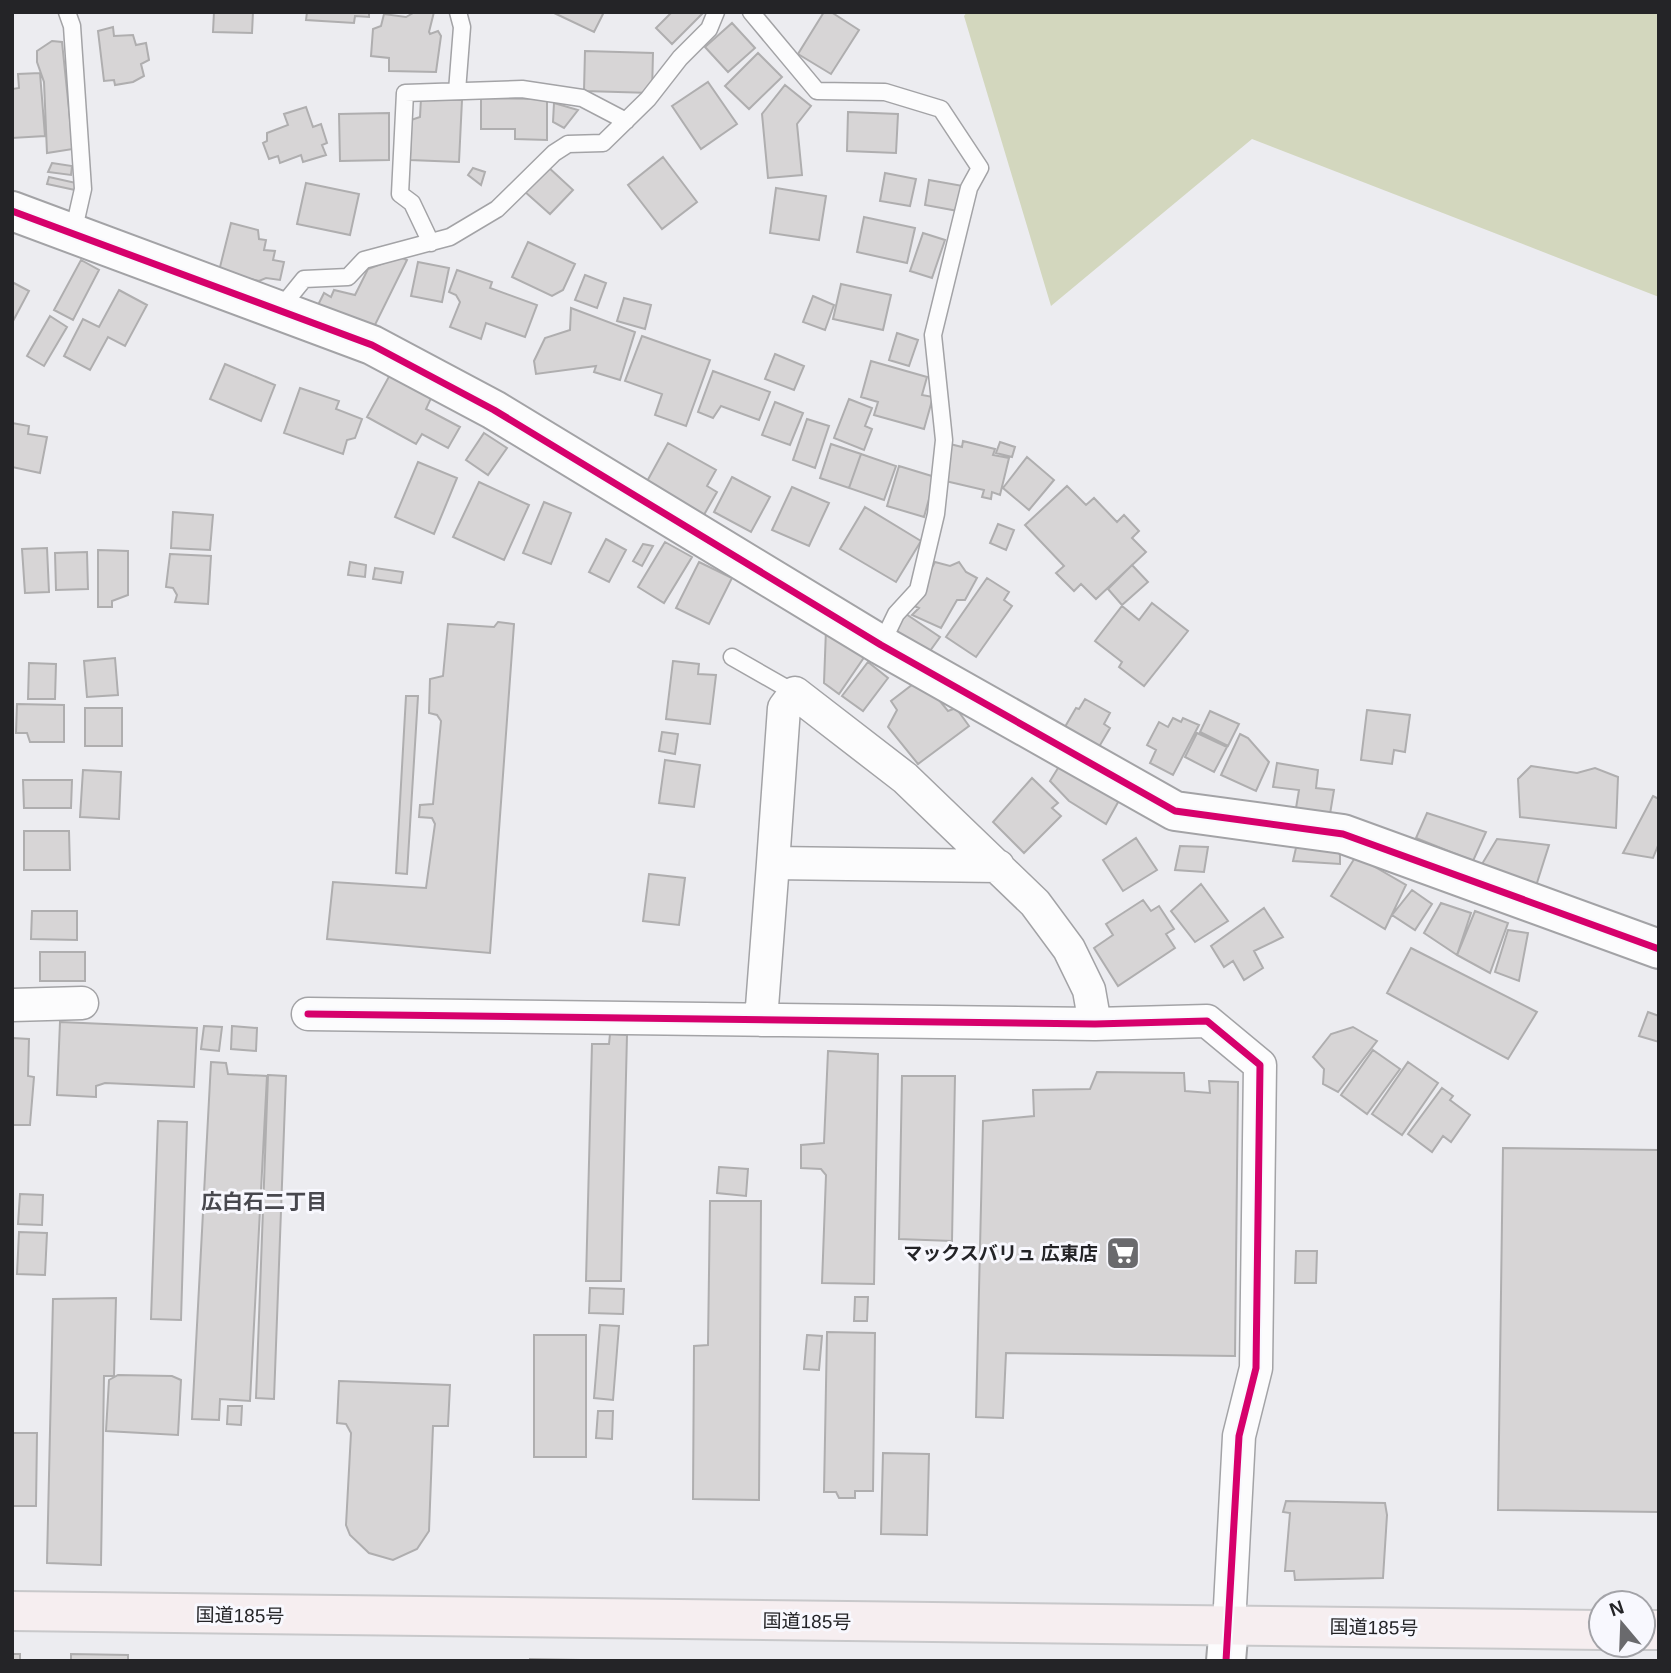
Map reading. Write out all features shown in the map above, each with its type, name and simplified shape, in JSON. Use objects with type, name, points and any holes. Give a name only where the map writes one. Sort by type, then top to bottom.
[{"type":"highway","name":"国道185号","points":[[12,1611],[1227,1643],[1587,1630]]},
{"type":"street","points":[[12,211],[372,345],[494,411],[881,645],[1174,811],[1343,834],[1659,949]]},
{"type":"street","points":[[761,1020],[784,708],[795,693],[905,778],[1035,903],[1069,949],[1089,990],[1095,1024]]},
{"type":"street","points":[[773,863],[999,866]]},
{"type":"street","points":[[12,1005],[82,1003]]},
{"type":"street","points":[[308,1014],[1095,1024],[1207,1021],[1260,1065],[1256,1367],[1239,1436],[1227,1643]]},
{"type":"lane","points":[[67,12],[72,26],[83,190],[73,233]]},
{"type":"lane","points":[[457,91],[462,27],[458,12]]},
{"type":"lane","points":[[278,311],[304,279],[348,277],[364,260],[450,237],[497,209],[554,153],[568,144],[603,143],[648,99],[680,58],[709,29],[716,12]]},
{"type":"lane","points":[[751,12],[817,91],[885,92],[941,109],[980,168],[969,188],[933,335],[944,440],[936,514],[918,590],[896,614],[881,645]]},
{"type":"lane","points":[[431,243],[412,203],[400,194],[405,93],[522,89],[582,98],[626,121]]},
{"type":"lane","points":[[732,657],[795,693]]},
{"type":"green space","points":[[967,12],[1659,12],[1659,297],[1252,139],[1051,306],[964,16]]},
{"type":"building","points":[[214,12],[253,12],[252,33],[213,32]]},
{"type":"building","points":[[307,12],[369,12],[369,17],[355,16],[354,23],[306,20]]},
{"type":"building","points":[[415,12],[434,12],[429,32],[438,31],[441,36],[436,72],[389,71],[389,58],[371,56],[373,29],[381,26],[384,14],[406,17]]},
{"type":"building","points":[[552,12],[604,12],[594,32]]},
{"type":"building","points":[[672,12],[704,12],[672,44],[656,28]]},
{"type":"building","points":[[824,12],[831,12],[859,30],[831,74],[798,54]]},
{"type":"building","points":[[732,23],[755,48],[728,72],[705,47]]},
{"type":"building","points":[[113,27],[114,36],[133,35],[136,45],[146,43],[149,60],[141,64],[144,76],[133,82],[115,85],[114,80],[104,81],[98,31]]},
{"type":"building","points":[[52,41],[62,42],[73,149],[47,153],[44,82],[37,62],[37,51]]},
{"type":"building","points":[[585,51],[653,53],[652,93],[584,91]]},
{"type":"building","points":[[758,53],[782,77],[749,109],[725,86]]},
{"type":"building","points":[[40,73],[45,136],[12,138],[12,89],[19,88],[18,74]]},
{"type":"building","points":[[708,82],[737,124],[701,149],[672,106]]},
{"type":"building","points":[[785,85],[811,106],[797,124],[802,175],[768,178],[762,114]]},
{"type":"building","points":[[421,98],[462,100],[459,162],[410,160],[411,120],[420,117]]},
{"type":"building","points":[[481,98],[547,99],[547,140],[515,139],[515,129],[481,129]]},
{"type":"building","points":[[554,103],[578,110],[564,128],[553,122]]},
{"type":"building","points":[[306,107],[313,127],[321,124],[327,143],[322,145],[326,155],[303,162],[301,155],[280,163],[278,156],[269,159],[263,143],[267,141],[267,133],[288,125],[284,114]]},
{"type":"building","points":[[848,112],[898,114],[896,153],[847,151]]},
{"type":"building","points":[[389,113],[389,160],[340,161],[339,114]]},
{"type":"building","points":[[663,157],[697,202],[662,229],[628,185]]},
{"type":"building","points":[[52,163],[72,166],[71,175],[48,172]]},
{"type":"building","points":[[547,166],[573,190],[550,214],[524,191]]},
{"type":"building","points":[[473,168],[485,172],[481,185],[468,175]]},
{"type":"building","points":[[885,173],[916,179],[910,206],[880,201]]},
{"type":"building","points":[[49,177],[76,183],[75,190],[47,184]]},
{"type":"building","points":[[929,180],[963,186],[958,211],[925,205]]},
{"type":"building","points":[[306,183],[359,194],[350,235],[297,224]]},
{"type":"building","points":[[776,188],[826,196],[819,240],[770,233]]},
{"type":"building","points":[[864,217],[915,228],[907,263],[857,252]]},
{"type":"building","points":[[231,223],[258,230],[259,239],[266,240],[264,250],[275,251],[273,260],[284,262],[280,280],[266,278],[259,281],[219,271]]},
{"type":"building","points":[[923,233],[945,240],[932,278],[910,271]]},
{"type":"building","points":[[528,242],[575,264],[563,290],[552,296],[512,277]]},
{"type":"building","points":[[400,257],[407,260],[371,333],[317,307],[324,293],[331,297],[334,290],[355,295],[368,269]]},
{"type":"building","points":[[81,260],[99,270],[73,320],[54,310]]},
{"type":"building","points":[[418,262],[449,268],[442,302],[411,296]]},
{"type":"building","points":[[457,270],[492,282],[490,288],[537,305],[525,337],[486,323],[481,339],[450,327],[460,302],[456,295],[449,292]]},
{"type":"building","points":[[585,275],[606,283],[597,308],[575,300]]},
{"type":"building","points":[[12,282],[29,291],[12,323]]},
{"type":"building","points":[[841,284],[891,295],[883,330],[833,319]]},
{"type":"building","points":[[119,290],[147,305],[125,346],[108,337],[90,370],[64,356],[83,319],[99,327]]},
{"type":"building","points":[[813,296],[834,305],[825,330],[803,322]]},
{"type":"building","points":[[624,298],[651,305],[645,329],[617,321]]},
{"type":"building","points":[[571,308],[635,332],[620,380],[594,372],[596,366],[536,374],[534,361],[545,338],[570,330]]},
{"type":"building","points":[[50,316],[67,327],[44,366],[27,356]]},
{"type":"building","points":[[897,333],[918,340],[909,366],[889,360]]},
{"type":"building","points":[[642,336],[710,360],[686,426],[655,415],[662,394],[625,381]]},
{"type":"building","points":[[775,354],[804,366],[794,390],[765,379]]},
{"type":"building","points":[[871,361],[927,377],[922,395],[933,397],[924,429],[874,415],[878,402],[861,397]]},
{"type":"building","points":[[225,364],[275,385],[261,421],[210,399]]},
{"type":"building","points":[[392,371],[433,394],[426,409],[460,427],[448,448],[422,434],[416,444],[367,417]]},
{"type":"building","points":[[713,371],[770,392],[759,420],[721,406],[713,418],[698,412]]},
{"type":"building","points":[[300,388],[339,401],[336,409],[362,419],[355,438],[347,440],[343,454],[284,433]]},
{"type":"building","points":[[849,399],[872,408],[865,426],[872,429],[864,450],[834,438]]},
{"type":"building","points":[[775,402],[803,413],[790,445],[762,435]]},
{"type":"building","points":[[807,419],[829,426],[815,468],[793,460]]},
{"type":"building","points":[[12,423],[29,426],[28,434],[47,437],[40,473],[12,467]]},
{"type":"building","points":[[484,433],[507,448],[488,475],[466,460]]},
{"type":"building","points":[[963,441],[995,449],[993,455],[1009,458],[1000,495],[992,492],[991,499],[982,497],[984,490],[941,480],[950,444],[962,447]]},
{"type":"building","points":[[1000,442],[1015,447],[1012,457],[996,453]]},
{"type":"building","points":[[668,443],[716,470],[707,486],[717,492],[701,520],[645,485]]},
{"type":"building","points":[[831,444],[861,454],[849,488],[820,478]]},
{"type":"building","points":[[861,454],[896,466],[884,500],[849,488]]},
{"type":"building","points":[[1027,457],[1054,480],[1029,510],[1003,488]]},
{"type":"building","points":[[418,462],[457,478],[434,534],[395,517]]},
{"type":"building","points":[[899,466],[935,477],[924,517],[887,506]]},
{"type":"building","points":[[732,477],[770,497],[751,532],[714,512]]},
{"type":"building","points":[[479,482],[529,505],[504,560],[453,537]]},
{"type":"building","points":[[1067,486],[1086,505],[1094,498],[1117,522],[1124,515],[1139,531],[1132,538],[1146,552],[1096,599],[1081,584],[1074,591],[1056,573],[1064,566],[1025,525]]},
{"type":"building","points":[[792,487],[829,503],[809,546],[772,530]]},
{"type":"building","points":[[544,502],[571,513],[551,564],[523,553]]},
{"type":"building","points":[[865,507],[921,541],[896,582],[840,549]]},
{"type":"building","points":[[173,512],[213,515],[210,550],[171,548]]},
{"type":"building","points":[[998,524],[1014,530],[1006,550],[990,543]]},
{"type":"building","points":[[606,539],[626,550],[609,582],[589,572]]},
{"type":"building","points":[[665,542],[692,557],[664,603],[638,587]]},
{"type":"building","points":[[643,544],[653,546],[642,566],[633,561]]},
{"type":"building","points":[[47,548],[49,592],[25,593],[22,549]]},
{"type":"building","points":[[98,550],[128,551],[128,595],[112,601],[112,607],[98,607]]},
{"type":"building","points":[[87,552],[88,589],[56,590],[55,553]]},
{"type":"building","points":[[170,554],[211,556],[208,604],[175,602],[177,595],[173,588],[166,587]]},
{"type":"building","points":[[350,562],[366,565],[365,577],[348,575]]},
{"type":"building","points":[[699,562],[732,578],[709,624],[676,608]]},
{"type":"building","points":[[935,562],[950,566],[959,562],[966,572],[977,578],[965,600],[957,600],[941,628],[912,615],[919,608],[912,605]]},
{"type":"building","points":[[1132,565],[1148,582],[1122,605],[1108,589]]},
{"type":"building","points":[[375,568],[403,572],[401,583],[373,579]]},
{"type":"building","points":[[987,578],[1009,592],[1004,600],[1012,606],[976,657],[946,637]]},
{"type":"building","points":[[1152,603],[1188,631],[1144,686],[1119,667],[1122,662],[1095,641],[1122,606],[1139,620]]},
{"type":"building","points":[[906,614],[940,637],[925,658],[891,635]]},
{"type":"building","points":[[498,622],[514,624],[490,953],[327,939],[333,882],[426,888],[435,824],[432,818],[419,817],[420,805],[433,804],[441,721],[437,715],[429,713],[430,679],[443,676],[448,624],[494,627]]},
{"type":"building","points":[[826,629],[867,653],[839,694],[824,683]]},
{"type":"building","points":[[115,658],[118,695],[87,697],[84,661]]},
{"type":"building","points":[[673,661],[699,664],[698,674],[716,675],[710,724],[666,719]]},
{"type":"building","points":[[868,662],[888,678],[863,711],[842,696]]},
{"type":"building","points":[[29,663],[56,664],[55,699],[28,699]]},
{"type":"building","points":[[921,678],[948,711],[956,708],[969,726],[918,764],[888,727],[897,710],[891,701]]},
{"type":"building","points":[[406,696],[418,696],[407,874],[396,873]]},
{"type":"building","points":[[1085,699],[1110,713],[1104,724],[1110,728],[1096,752],[1062,732],[1076,708],[1079,709]]},
{"type":"building","points":[[17,704],[64,705],[64,742],[30,742],[27,733],[16,733]]},
{"type":"building","points":[[85,708],[122,708],[122,746],[85,746]]},
{"type":"building","points":[[1367,710],[1410,715],[1405,752],[1394,750],[1392,764],[1361,760]]},
{"type":"building","points":[[1210,711],[1239,724],[1228,746],[1200,732]]},
{"type":"building","points":[[1173,718],[1181,722],[1183,718],[1199,725],[1173,775],[1150,763],[1156,750],[1147,745],[1159,722],[1168,727]]},
{"type":"building","points":[[662,732],[678,734],[675,754],[659,751]]},
{"type":"building","points":[[1197,733],[1227,747],[1214,772],[1185,757]]},
{"type":"building","points":[[1240,734],[1248,738],[1269,762],[1256,791],[1221,775]]},
{"type":"building","points":[[665,760],[700,765],[694,807],[659,803]]},
{"type":"building","points":[[1063,760],[1122,795],[1106,824],[1069,801],[1050,781]]},
{"type":"building","points":[[1277,763],[1318,770],[1316,788],[1334,790],[1330,814],[1296,808],[1299,790],[1273,787]]},
{"type":"building","points":[[1531,766],[1577,773],[1595,768],[1618,777],[1616,828],[1520,817],[1518,779]]},
{"type":"building","points":[[83,770],[121,772],[119,819],[80,817]]},
{"type":"building","points":[[1032,778],[1058,803],[1052,808],[1061,816],[1024,853],[993,822]]},
{"type":"building","points":[[23,780],[72,780],[71,808],[24,808]]},
{"type":"building","points":[[1653,796],[1659,799],[1659,843],[1653,858],[1623,853]]},
{"type":"building","points":[[1427,813],[1486,832],[1473,861],[1416,838]]},
{"type":"building","points":[[24,831],[69,831],[70,870],[24,870]]},
{"type":"building","points":[[1136,838],[1157,870],[1123,891],[1103,860]]},
{"type":"building","points":[[1298,839],[1340,842],[1340,864],[1293,861]]},
{"type":"building","points":[[1497,839],[1549,845],[1535,889],[1486,874],[1482,864]]},
{"type":"building","points":[[1180,846],[1208,847],[1204,872],[1175,870]]},
{"type":"building","points":[[1356,856],[1406,885],[1385,929],[1331,896]]},
{"type":"building","points":[[649,874],[685,878],[679,925],[643,921]]},
{"type":"building","points":[[1201,884],[1228,921],[1195,942],[1171,911]]},
{"type":"building","points":[[1412,890],[1432,904],[1415,930],[1392,915]]},
{"type":"building","points":[[1143,900],[1151,911],[1159,906],[1174,929],[1166,934],[1175,948],[1118,986],[1094,948],[1113,935],[1106,924]]},
{"type":"building","points":[[1441,903],[1471,913],[1457,955],[1424,933]]},
{"type":"building","points":[[1264,908],[1283,937],[1254,951],[1263,968],[1244,980],[1233,961],[1224,967],[1211,946]]},
{"type":"building","points":[[32,911],[77,911],[77,940],[31,939]]},
{"type":"building","points":[[1475,911],[1508,923],[1490,973],[1457,955]]},
{"type":"building","points":[[1508,930],[1528,933],[1519,981],[1495,972]]},
{"type":"building","points":[[1411,948],[1537,1012],[1508,1059],[1387,993]]},
{"type":"building","points":[[40,952],[85,952],[85,981],[40,981]]},
{"type":"building","points":[[1648,1012],[1659,1016],[1659,1042],[1639,1036]]},
{"type":"building","points":[[60,1022],[197,1028],[194,1087],[105,1083],[96,1086],[96,1097],[57,1095]]},
{"type":"building","points":[[204,1026],[222,1027],[219,1051],[201,1049]]},
{"type":"building","points":[[232,1026],[257,1028],[256,1051],[231,1049]]},
{"type":"building","points":[[1353,1027],[1377,1041],[1338,1092],[1323,1084],[1324,1069],[1313,1057],[1331,1034]]},
{"type":"building","points":[[610,1034],[627,1035],[621,1281],[586,1281],[592,1044],[609,1044]]},
{"type":"building","points":[[12,1038],[29,1039],[28,1076],[34,1077],[30,1125],[12,1125]]},
{"type":"building","points":[[1373,1050],[1400,1069],[1367,1114],[1341,1095]]},
{"type":"building","points":[[828,1051],[878,1054],[874,1284],[822,1283],[826,1175],[821,1169],[801,1168],[801,1145],[824,1143]]},
{"type":"building","points":[[211,1062],[226,1063],[228,1074],[267,1076],[250,1401],[220,1399],[219,1420],[192,1419]]},
{"type":"building","points":[[1408,1062],[1438,1083],[1402,1135],[1372,1114]]},
{"type":"building","points":[[1097,1072],[1184,1073],[1185,1091],[1210,1093],[1209,1081],[1238,1082],[1235,1356],[1006,1353],[1003,1418],[976,1417],[983,1121],[1034,1116],[1033,1090],[1090,1089]]},
{"type":"building","points":[[268,1075],[286,1076],[274,1399],[256,1398]]},
{"type":"building","points":[[902,1076],[955,1076],[952,1241],[899,1239]]},
{"type":"building","points":[[1442,1088],[1453,1096],[1450,1100],[1470,1115],[1451,1142],[1443,1136],[1432,1152],[1408,1134]]},
{"type":"building","points":[[158,1121],[187,1122],[181,1320],[151,1319]]},
{"type":"building","points":[[1503,1148],[1659,1150],[1659,1512],[1498,1510]]},
{"type":"building","points":[[719,1167],[748,1169],[746,1196],[717,1193]]},
{"type":"building","points":[[20,1194],[43,1195],[42,1225],[18,1224]]},
{"type":"building","points":[[710,1201],[761,1201],[759,1500],[693,1499],[694,1346],[708,1345]]},
{"type":"building","points":[[19,1232],[47,1233],[45,1275],[17,1274]]},
{"type":"building","points":[[1296,1251],[1317,1251],[1316,1283],[1295,1283]]},
{"type":"building","points":[[590,1288],[624,1289],[623,1314],[589,1313]]},
{"type":"building","points":[[855,1297],[868,1297],[867,1321],[854,1321]]},
{"type":"building","points":[[116,1298],[114,1376],[104,1376],[101,1565],[47,1563],[53,1299]]},
{"type":"building","points":[[600,1325],[619,1326],[613,1400],[594,1398]]},
{"type":"building","points":[[827,1332],[875,1333],[873,1491],[855,1491],[855,1498],[839,1498],[836,1492],[824,1492]]},
{"type":"building","points":[[534,1335],[586,1335],[586,1457],[534,1457]]},
{"type":"building","points":[[807,1335],[822,1336],[819,1370],[804,1369]]},
{"type":"building","points":[[118,1375],[172,1376],[181,1380],[178,1435],[106,1431],[109,1380]]},
{"type":"building","points":[[339,1381],[450,1385],[448,1426],[433,1426],[429,1531],[417,1549],[393,1560],[369,1553],[350,1535],[346,1525],[351,1433],[346,1424],[337,1423]]},
{"type":"building","points":[[228,1406],[242,1406],[241,1425],[227,1424]]},
{"type":"building","points":[[598,1411],[613,1411],[612,1439],[596,1438]]},
{"type":"building","points":[[12,1433],[37,1433],[36,1506],[12,1506]]},
{"type":"building","points":[[883,1453],[929,1454],[927,1535],[881,1534]]},
{"type":"building","points":[[1286,1501],[1385,1503],[1387,1515],[1383,1578],[1295,1580],[1294,1571],[1285,1571],[1290,1513],[1283,1512]]},
{"type":"building","points":[[12,1654],[20,1654],[20,1661],[12,1661]]},
{"type":"building","points":[[71,1654],[128,1655],[128,1661],[71,1661]]},
{"type":"building","points":[[580,1660],[580,1661],[530,1661]]},
{"type":"cycle path","points":[[12,211],[372,345],[494,410],[881,645],[1175,811],[1343,834],[1659,949]]},
{"type":"cycle path","points":[[308,1014],[1095,1024],[1207,1021],[1260,1065],[1256,1368],[1239,1436],[1226,1661]]},
{"type":"place","name":"マックスバリュ 広東店","points":[[1123,1253]]},
{"type":"district","name":"広白石二丁目","points":[[264,1202]]}]
